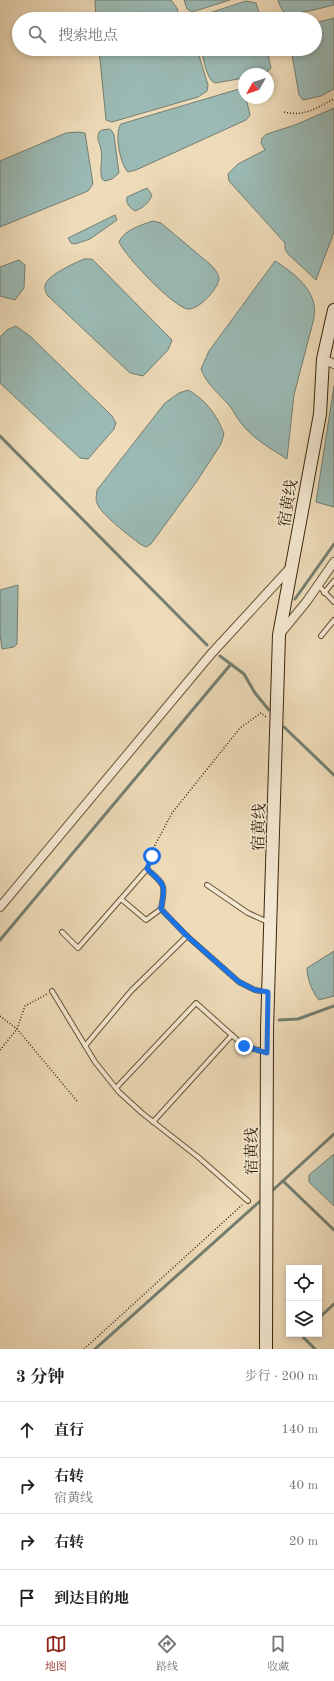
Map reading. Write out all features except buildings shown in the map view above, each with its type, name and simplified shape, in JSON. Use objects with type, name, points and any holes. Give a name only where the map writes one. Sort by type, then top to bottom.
[{"type":"main road","name":"宿黄线","points":[[266,1349],[268,992],[279,635],[329,361],[334,310]]},
{"type":"street","points":[[279,635],[334,562]]},
{"type":"street","points":[[0,907],[211,654],[292,566]]},
{"type":"lane","points":[[324,593],[334,581]]},
{"type":"lane","points":[[318,585],[334,602]]},
{"type":"lane","points":[[321,636],[334,620]]},
{"type":"lane","points":[[62,932],[78,948],[121,898],[147,869],[163,883],[164,893],[161,909],[146,920],[121,898]]},
{"type":"lane","points":[[207,885],[248,913],[271,923]]},
{"type":"lane","points":[[161,909],[187,936],[239,982],[255,990],[268,992]]},
{"type":"lane","points":[[85,1046],[131,991],[187,936]]},
{"type":"lane","points":[[52,991],[95,1062],[116,1088],[142,1113],[198,1157],[248,1201]]},
{"type":"lane","points":[[116,1088],[196,1004],[244,1046],[267,1053]]},
{"type":"lane","points":[[153,1122],[232,1035]]},
{"type":"path","points":[[284,112],[294,114],[305,113],[334,99]]},
{"type":"path","points":[[147,869],[155,845],[172,813],[240,728],[261,713],[277,724]]},
{"type":"path","points":[[0,1050],[16,1028],[25,1006],[52,991]]},
{"type":"path","points":[[0,1016],[16,1028],[77,1100]]},
{"type":"path","points":[[84,1349],[242,1204],[248,1201]]},
{"type":"water","points":[[95,0],[171,0],[178,12],[96,12]]},
{"type":"water","points":[[184,0],[230,0],[192,12],[187,9]]},
{"type":"water","points":[[278,0],[334,0],[334,5],[304,12],[284,12]]},
{"type":"water","points":[[246,1],[256,3],[259,12],[212,12]]},
{"type":"water","points":[[334,18],[334,89],[321,96],[303,100],[299,95],[292,56],[322,56],[322,21]]},
{"type":"water","points":[[100,56],[199,56],[208,85],[207,91],[198,97],[112,122],[106,120]]},
{"type":"water","points":[[202,56],[268,56],[271,68],[238,68],[238,79],[215,83],[207,73]]},
{"type":"water","points":[[238,89],[238,104],[247,104],[250,115],[246,120],[136,170],[128,172],[120,156],[118,134],[121,124]]},
{"type":"water","points":[[334,108],[334,232],[316,280],[288,254],[285,249],[285,243],[229,181],[228,174],[238,164],[265,150],[261,143],[262,138],[267,134],[295,125]]},
{"type":"water","points":[[109,129],[114,135],[119,173],[112,179],[105,181],[102,179],[101,175],[101,147],[98,137],[99,132]]},
{"type":"water","points":[[66,133],[85,133],[93,184],[88,191],[0,227],[0,161]]},
{"type":"water","points":[[147,188],[152,195],[151,198],[145,205],[135,211],[128,205],[127,197]]},
{"type":"water","points":[[115,215],[117,220],[90,239],[75,244],[71,243],[68,238]]},
{"type":"water","points":[[153,221],[161,223],[211,265],[217,273],[219,278],[216,287],[208,298],[197,306],[188,309],[172,300],[161,291],[131,259],[119,242],[121,238],[129,231]]},
{"type":"water","points":[[84,259],[92,259],[172,340],[168,350],[143,376],[130,373],[47,295],[45,286],[52,276]]},
{"type":"water","points":[[19,260],[25,265],[24,288],[15,300],[0,296],[0,267]]},
{"type":"water","points":[[275,261],[299,279],[309,291],[314,308],[314,318],[294,395],[287,459],[262,443],[246,429],[229,405],[209,384],[201,369],[209,351]]},
{"type":"water","points":[[16,326],[31,337],[112,416],[116,423],[114,429],[88,459],[80,458],[0,383],[0,337],[7,330]]},
{"type":"water","points":[[334,386],[334,507],[316,502]]},
{"type":"water","points":[[188,390],[200,398],[210,409],[224,434],[221,444],[197,481],[151,544],[146,547],[140,544],[109,519],[99,508],[96,501],[97,490],[165,403],[179,393]]},
{"type":"water","points":[[18,585],[17,644],[14,647],[2,649],[0,634],[0,590]]},
{"type":"water","points":[[334,951],[334,996],[319,1000],[310,985],[307,968]]},
{"type":"water","points":[[334,1154],[334,1206],[309,1182],[309,1175]]},
{"type":"waterway","points":[[0,436],[207,645]]},
{"type":"waterway","points":[[295,599],[334,544]]},
{"type":"waterway","points":[[220,656],[244,674],[255,693],[269,710]]},
{"type":"waterway","points":[[0,940],[231,664]]},
{"type":"waterway","points":[[284,727],[334,775]]},
{"type":"waterway","points":[[279,1020],[298,1019],[334,1006]]},
{"type":"waterway","points":[[273,1190],[334,1134]]},
{"type":"waterway","points":[[283,1181],[334,1230]]},
{"type":"waterway","points":[[95,1349],[259,1202]]},
{"type":"waterway","points":[[322,1315],[334,1304]]},
{"type":"waterway","points":[[303,1337],[315,1349]]},
{"type":"route","points":[[152,856],[147,869],[163,883],[164,893],[161,909],[187,936],[239,982],[255,990],[268,992],[267,1053],[244,1046]]}]
